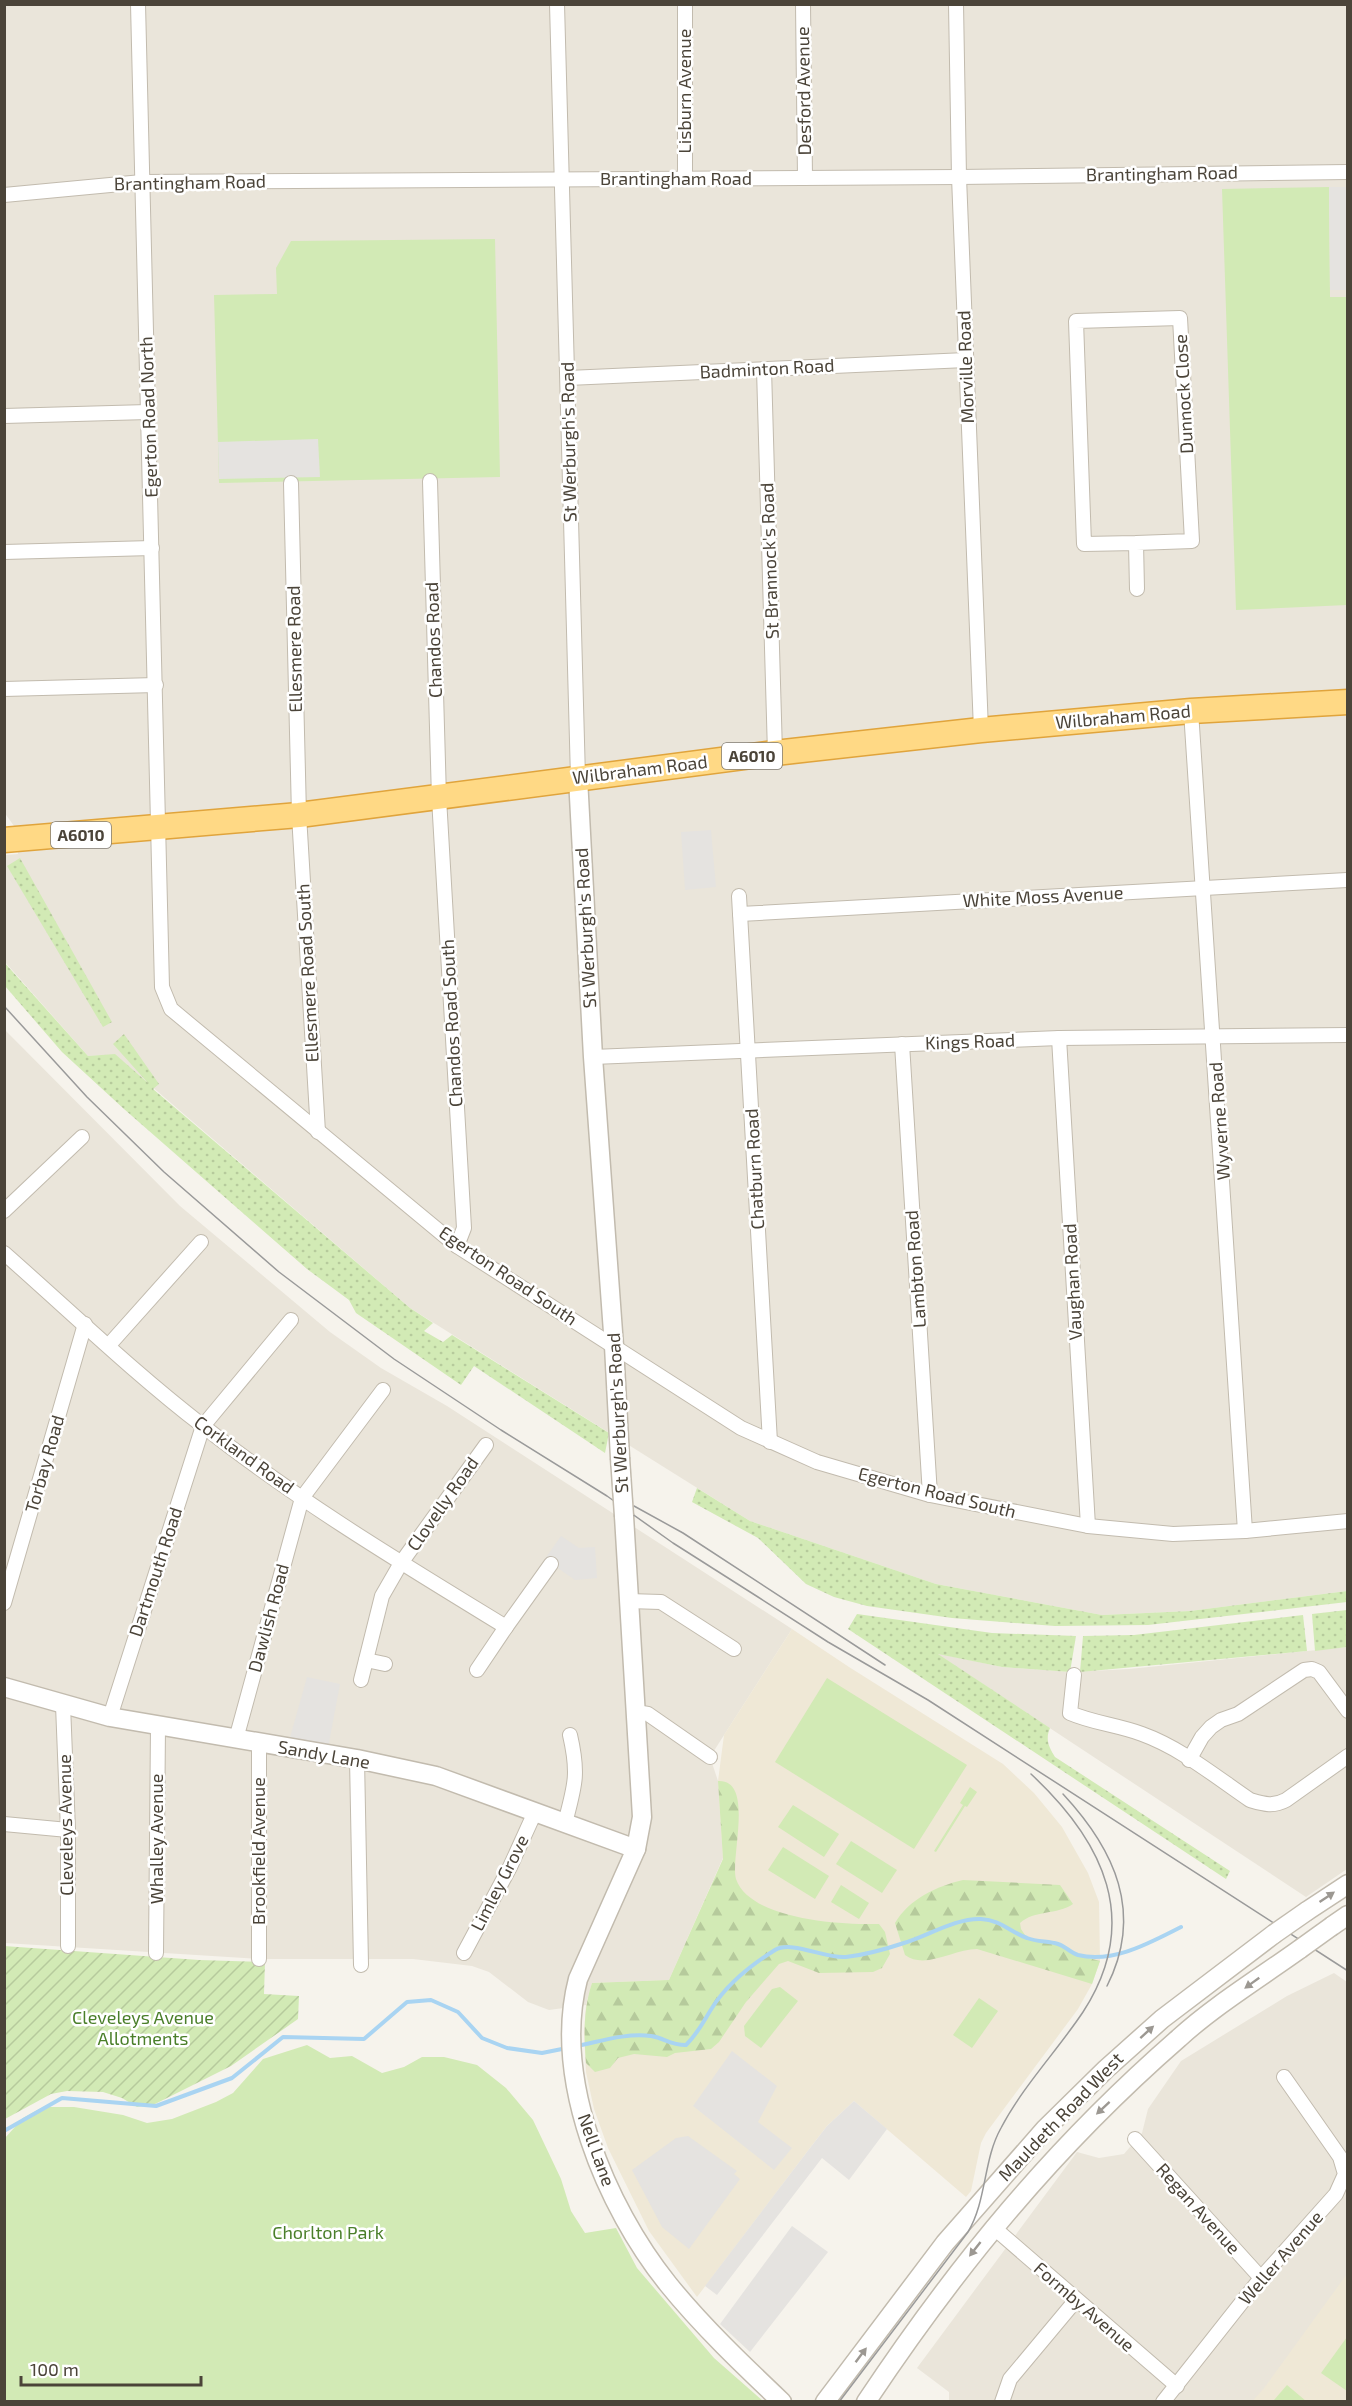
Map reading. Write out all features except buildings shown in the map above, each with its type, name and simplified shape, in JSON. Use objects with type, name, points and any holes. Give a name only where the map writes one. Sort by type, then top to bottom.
[{"type":"highway","name":"Wilbraham Road","points":[[4,840],[299,815],[775,753],[981,730],[1191,711],[1347,702]]},
{"type":"street","name":"Egerton Road North","points":[[138,4],[158,828]]},
{"type":"street","name":"St Werburgh's Road","points":[[557,4],[578,778],[593,1057],[614,1346],[642,1817],[636,1849]]},
{"type":"street","name":"Lisburn Avenue","points":[[685,4],[685,178]]},
{"type":"street","name":"Desford Avenue","points":[[803,4],[805,178]]},
{"type":"street","name":"Morville Road","points":[[956,4],[959,177],[981,730]]},
{"type":"street","name":"Brantingham Road","points":[[4,195],[142,182],[1347,172]]},
{"type":"street","name":"Dunnock Close","points":[[1180,318],[1192,541],[1136,543],[1084,544],[1076,321],[1180,318]]},
{"type":"street","name":"Badminton Road","points":[[568,378],[966,360]]},
{"type":"street","name":"St Brannock's Road","points":[[764,369],[775,753]]},
{"type":"street","points":[[4,416],[148,412]]},
{"type":"street","name":"Chandos Road","points":[[430,481],[439,798]]},
{"type":"street","name":"Ellesmere Road","points":[[291,483],[299,815]]},
{"type":"street","points":[[1136,543],[1137,589]]},
{"type":"street","points":[[4,552],[152,548]]},
{"type":"street","points":[[4,689],[156,685]]},
{"type":"street","name":"Wyverne Road","points":[[1191,711],[1245,1531]]},
{"type":"street","name":"Chandos Road South","points":[[439,798],[464,1228],[457,1246]]},
{"type":"street","name":"Ellesmere Road South","points":[[299,815],[318,1132]]},
{"type":"street","name":"Egerton Road South","points":[[158,828],[162,987],[171,1009],[457,1246],[741,1428],[818,1462],[930,1495],[1088,1526],[1173,1534],[1245,1531],[1347,1521]]},
{"type":"street","name":"White Moss Avenue","points":[[740,914],[1347,880]]},
{"type":"street","name":"Chatburn Road","points":[[739,896],[770,1442]]},
{"type":"street","name":"Kings Road","points":[[593,1057],[1059,1038],[1347,1035]]},
{"type":"street","name":"Vaughan Road","points":[[1059,1038],[1088,1526]]},
{"type":"street","name":"Lambton Road","points":[[902,1044],[930,1495]]},
{"type":"street","points":[[4,1211],[82,1137]]},
{"type":"street","points":[[109,1345],[201,1242]]},
{"type":"street","name":"Corkland Road","points":[[4,1253],[203,1426],[302,1497],[401,1563],[506,1627]]},
{"type":"street","points":[[203,1426],[291,1320]]},
{"type":"street","name":"Torbay Road","points":[[4,1603],[85,1324]]},
{"type":"street","points":[[302,1497],[383,1390]]},
{"type":"street","name":"Dartmouth Road","points":[[110,1717],[203,1426]]},
{"type":"street","name":"Clovelly Road","points":[[361,1680],[382,1596],[401,1563],[486,1445]]},
{"type":"street","name":"Dawlish Road","points":[[236,1739],[302,1497]]},
{"type":"street","points":[[477,1670],[551,1564]]},
{"type":"street","points":[[628,1601],[661,1602],[734,1649]]},
{"type":"street","points":[[366,1660],[385,1664]]},
{"type":"street","points":[[1189,1760],[1202,1737],[1211,1727],[1221,1720],[1238,1714],[1304,1670],[1312,1669],[1319,1672],[1347,1711]]},
{"type":"street","points":[[1074,1676],[1070,1713],[1084,1719],[1141,1733],[1165,1744],[1250,1800],[1263,1804],[1276,1805],[1308,1786],[1347,1756]]},
{"type":"street","name":"Sandy Lane","points":[[4,1687],[110,1717],[436,1776],[636,1849]]},
{"type":"street","name":"Cleveleys Avenue","points":[[63,1705],[68,1830],[69,1946]]},
{"type":"street","points":[[636,1712],[648,1714],[710,1757]]},
{"type":"street","name":"Whalley Avenue","points":[[156,1953],[158,1726]]},
{"type":"street","points":[[565,1823],[577,1780],[576,1759],[570,1735]]},
{"type":"street","name":"Brookfield Avenue","points":[[259,1959],[260,1744]]},
{"type":"street","points":[[357,1760],[361,1965]]},
{"type":"street","name":"Limley Grove","points":[[464,1953],[510,1867],[534,1812]]},
{"type":"street","points":[[4,1824],[68,1830]]},
{"type":"street","name":"Nell Lane","points":[[636,1849],[578,1979],[572,2022],[572,2049],[578,2098],[603,2174],[629,2227],[668,2284],[732,2353],[782,2402]]},
{"type":"street","name":"Mauldeth Road West","points":[[825,2402],[974,2207],[1052,2122],[1162,2019],[1274,1934],[1347,1884]]},
{"type":"street","name":"Mauldeth Road West","points":[[866,2402],[940,2296],[993,2227],[1031,2183],[1098,2113],[1181,2036],[1347,1915]]},
{"type":"street","name":"Weller Avenue","points":[[1163,2402],[1261,2278],[1336,2194],[1345,2174],[1340,2157],[1284,2077]]},
{"type":"street","name":"Regan Avenue","points":[[1135,2139],[1261,2278]]},
{"type":"street","name":"Formby Avenue","points":[[993,2227],[1177,2386]]},
{"type":"street","points":[[1002,2402],[1010,2379],[1076,2300]]},
{"type":"shaded area","points":[[4,5],[1347,5],[1347,1591],[1190,1611],[1102,1615],[936,1584],[750,1521],[410,1308],[115,1055],[88,1056],[5,962],[5,855],[18,854],[14,826],[4,812]]},
{"type":"shaded area","points":[[1329,187],[1347,187],[1347,290],[1330,290]]},
{"type":"shaded area","points":[[318,439],[320,477],[219,479],[218,442]]},
{"type":"shaded area","points":[[711,830],[716,887],[685,890],[681,832]]},
{"type":"shaded area","points":[[4,1029],[180,1206],[330,1332],[381,1368],[447,1406],[792,1629],[710,1757],[718,1781],[723,1858],[669,1980],[592,1983],[586,2005],[549,2010],[528,2002],[489,1972],[472,1966],[413,1959],[259,1959],[5,1943]]},
{"type":"shaded area","points":[[561,1536],[579,1548],[595,1547],[597,1578],[575,1580],[545,1559]]},
{"type":"shaded area","points":[[792,1629],[1003,1764],[1034,1793],[1062,1827],[1088,1873],[1099,1902],[1100,1961],[1092,1984],[1078,2009],[986,2133],[981,2143],[971,2191],[966,2197],[854,2101],[827,2126],[697,2297],[649,2231],[608,2148],[594,2109],[586,2072],[584,2033],[586,2005],[592,1983],[669,1980],[723,1859],[718,1781],[724,1735]]},
{"type":"shaded area","points":[[1347,1647],[1347,1869],[1306,1897],[936,1653],[1002,1667],[1070,1672],[1129,1669]]},
{"type":"shaded area","points":[[307,1677],[340,1684],[328,1748],[289,1741]]},
{"type":"shaded area","points":[[1334,1973],[1347,1982],[1347,2401],[949,2401],[949,2392],[917,2368],[1077,2152],[1099,2158],[1124,2154],[1142,2133],[1148,2109],[1181,2061],[1287,1996]]},
{"type":"shaded area","points":[[732,2051],[777,2086],[758,2122],[792,2148],[774,2170],[693,2106]]},
{"type":"shaded area","points":[[854,2101],[887,2129],[849,2180],[822,2158],[717,2295],[705,2286],[827,2126]]},
{"type":"shaded area","points":[[688,2136],[737,2171],[734,2174],[740,2179],[689,2249],[662,2227],[632,2170],[676,2138]]},
{"type":"shaded area","points":[[792,2226],[828,2252],[750,2352],[720,2324]]},
{"type":"shaded area","points":[[1347,2274],[1347,2401],[1252,2402],[1265,2387]]},
{"type":"green space","points":[[1329,187],[1330,297],[1348,297],[1347,605],[1236,610],[1222,189]]},
{"type":"green space","points":[[495,239],[500,477],[219,483],[214,295],[277,294],[276,268],[291,241]]},
{"type":"green space","points":[[20,858],[112,1022],[103,1027],[7,866]]},
{"type":"green space","points":[[4,962],[88,1056],[115,1054],[148,1083],[113,1044],[124,1034],[159,1084],[153,1089],[410,1308],[433,1323],[424,1331],[443,1342],[452,1335],[609,1433],[605,1453],[474,1366],[461,1385],[356,1313],[349,1300],[307,1269],[62,1052],[5,986]]},
{"type":"green space","points":[[697,1488],[750,1521],[936,1584],[1102,1615],[1190,1611],[1347,1591],[1347,1602],[1148,1625],[1055,1626],[952,1618],[867,1606],[834,1597],[806,1584],[758,1538],[692,1502]]},
{"type":"green space","points":[[1347,1610],[1347,1647],[1315,1651],[1312,1614]]},
{"type":"green space","points":[[857,1614],[992,1633],[1076,1636],[1070,1672],[1002,1667],[938,1654],[1050,1728],[1048,1743],[1055,1757],[1230,1871],[1226,1879],[848,1629]]},
{"type":"green space","points":[[1303,1615],[1307,1651],[1080,1672],[1083,1636],[1134,1635]]},
{"type":"green space","points":[[827,1678],[967,1765],[914,1849],[775,1762]]},
{"type":"green space","points":[[718,1781],[729,1784],[736,1793],[739,1821],[735,1869],[736,1879],[745,1893],[778,1912],[799,1917],[843,1923],[879,1924],[885,1932],[890,1954],[882,1968],[873,1972],[819,1973],[788,1961],[779,1964],[746,2002],[719,2042],[711,2049],[675,2053],[667,2057],[634,2054],[618,2058],[610,2068],[595,2072],[586,2063],[585,2043],[586,2013],[592,1983],[669,1980],[723,1859]]},
{"type":"green space","points":[[970,1787],[977,1792],[967,1807],[965,1806],[936,1852],[934,1851],[963,1805],[960,1803]]},
{"type":"green space","points":[[793,1805],[839,1834],[824,1857],[778,1827]]},
{"type":"green space","points":[[851,1841],[897,1870],[882,1893],[836,1864]]},
{"type":"green space","points":[[783,1847],[829,1876],[815,1899],[768,1870]]},
{"type":"green space","points":[[963,1880],[1060,1885],[1073,1904],[1060,1910],[1032,1916],[1020,1923],[1021,1929],[1027,1938],[1059,1944],[1077,1955],[1100,1961],[1092,1984],[977,1949],[931,1960],[913,1959],[905,1955],[895,1923],[901,1915],[924,1895]]},
{"type":"green space","points":[[841,1885],[869,1903],[859,1919],[831,1902]]},
{"type":"green space","name":"Cleveleys Avenue Allotments","points":[[4,1946],[199,1960],[265,1962],[264,1994],[299,1996],[298,2019],[231,2066],[155,2104],[137,2107],[122,2098],[103,2092],[67,2091],[51,2094],[5,2119]]},
{"type":"green space","points":[[780,1987],[798,2001],[761,2048],[745,2036],[744,2026],[772,1989]]},
{"type":"green space","points":[[979,1998],[998,2011],[972,2048],[953,2035]]},
{"type":"green space","name":"Chorlton Park","points":[[307,2045],[330,2058],[352,2056],[382,2073],[404,2067],[422,2057],[444,2057],[477,2065],[506,2088],[533,2120],[561,2179],[571,2211],[585,2233],[616,2228],[637,2268],[714,2358],[763,2401],[5,2401],[5,2138],[23,2118],[43,2107],[74,2107],[123,2115],[147,2123],[172,2119],[233,2093],[263,2059]]},
{"type":"green space","points":[[1347,2337],[1347,2391],[1321,2373]]},
{"type":"green space","points":[[1287,2385],[1306,2401],[1274,2400]]},
{"type":"waterway","points":[[577,2046],[641,2035],[686,2045],[732,1983],[757,1962],[782,1948],[799,1948],[838,1957],[853,1956],[875,1952],[913,1940],[961,1921],[981,1919],[1000,1924],[1021,1936],[1058,1944],[1078,1955],[1105,1957],[1131,1950],[1181,1927]]},
{"type":"waterway","points":[[4,2131],[62,2098],[156,2106],[232,2078],[283,2037],[364,2039],[407,2002],[431,2000],[458,2012],[482,2038],[507,2048],[542,2053],[567,2048]]},
{"type":"tram line","points":[[4,1006],[87,1097],[164,1172],[279,1272],[394,1359],[501,1430],[607,1496],[673,1543],[828,1642],[928,1700],[1348,1971]]},
{"type":"tram line","points":[[634,1506],[683,1533],[885,1665]]},
{"type":"tram line","points":[[839,2402],[968,2232],[979,2207],[991,2153],[1001,2128],[1019,2098],[1083,2012],[1101,1978],[1110,1946],[1112,1915],[1106,1884],[1095,1855],[1078,1827],[1057,1800],[1031,1774]]},
{"type":"tram line","points":[[1063,1794],[1097,1837],[1110,1860],[1118,1884],[1123,1908],[1123,1933],[1118,1959],[1107,1986]]}]
